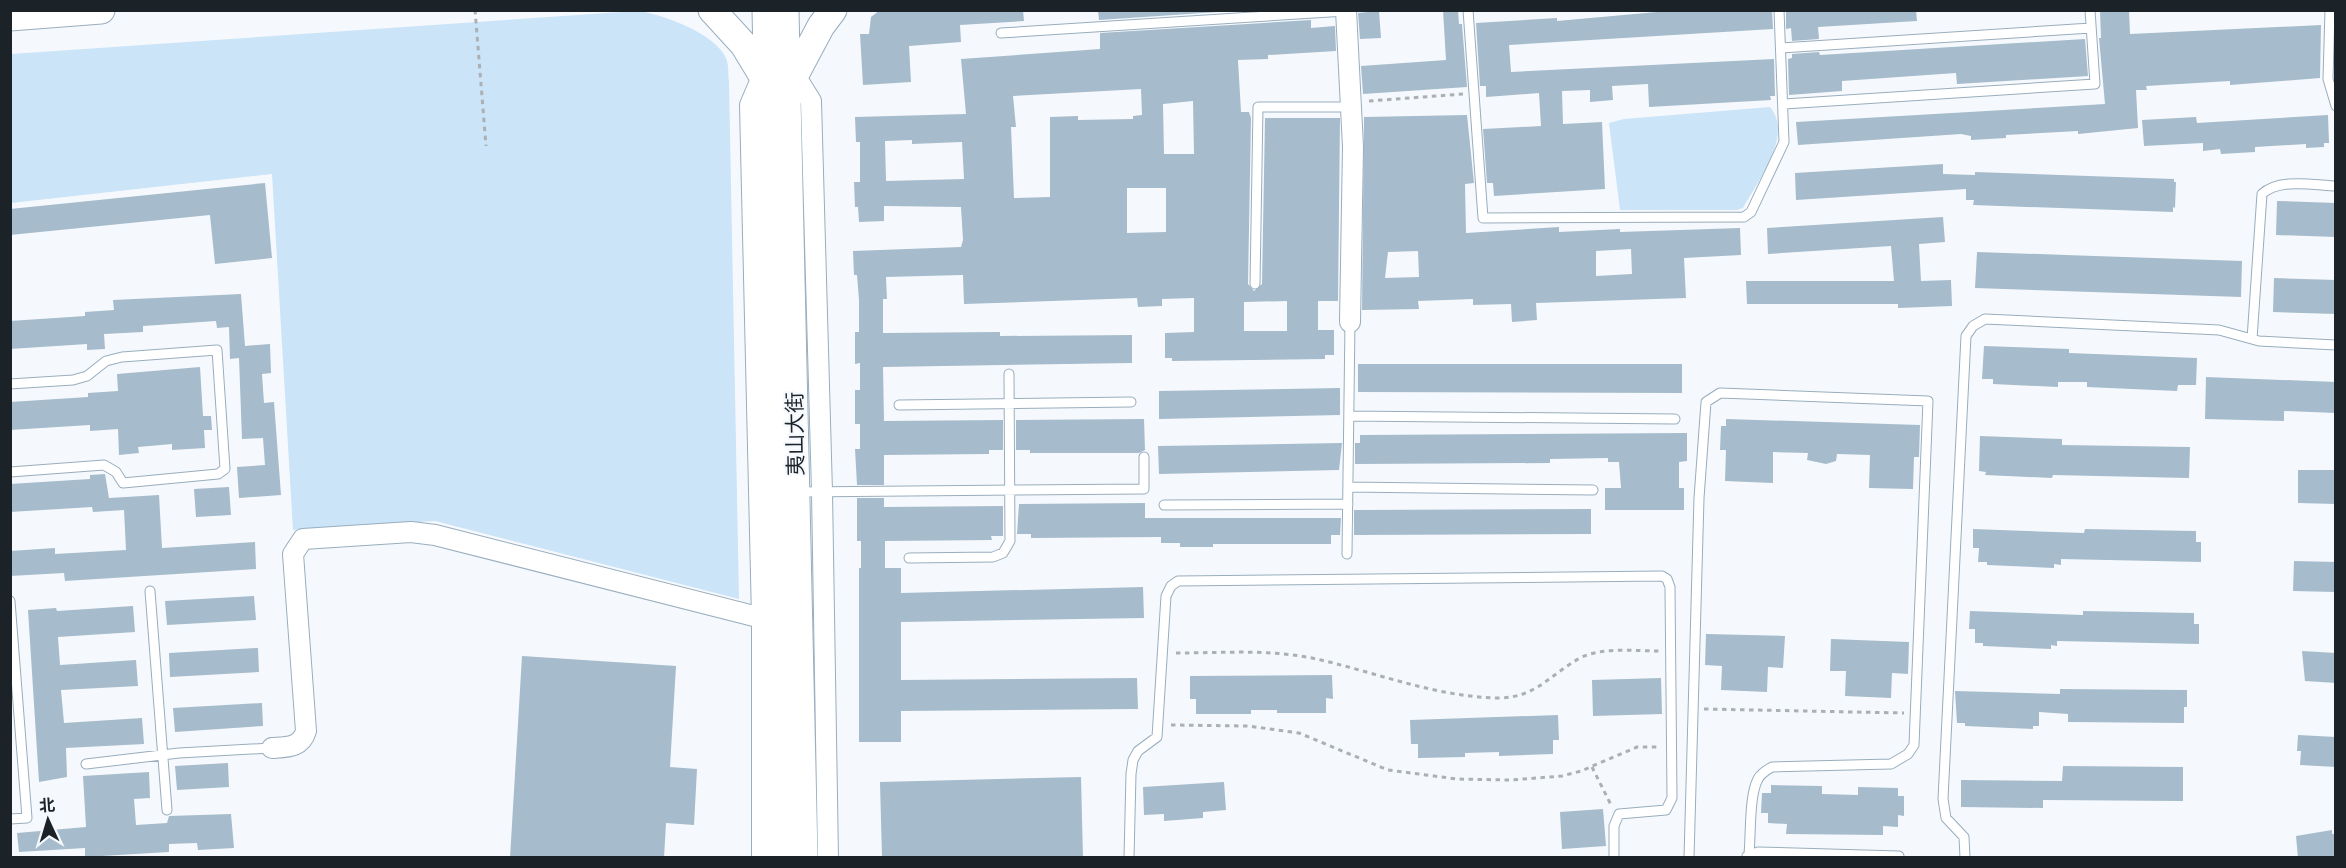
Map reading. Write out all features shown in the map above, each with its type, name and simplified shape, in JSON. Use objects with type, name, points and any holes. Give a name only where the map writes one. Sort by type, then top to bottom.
[{"type":"main road","points":[[10,17],[100,10]]},
{"type":"main road","points":[[711,10],[744,45],[778,75],[833,10]]},
{"type":"main road","name":"夷山大街","points":[[766,10],[778,75],[809,492],[804,858]]},
{"type":"main road","name":"夷山大街","points":[[784,858],[778,75],[785,10]]},
{"type":"street","points":[[1347,11],[1361,104],[1350,322]]},
{"type":"street","points":[[762,858],[762,618],[750,105],[778,75]]},
{"type":"street","points":[[809,492],[828,858]]},
{"type":"street","points":[[272,748],[293,747],[304,738],[306,731],[293,554],[303,540],[411,532],[435,535],[762,618]]},
{"type":"lane","points":[[1468,10],[1484,218],[1744,217],[1751,212],[1779,159],[1784,142],[1779,10]]},
{"type":"lane","points":[[1784,104],[2095,84],[2090,10]]},
{"type":"lane","points":[[2330,10],[2333,24],[2328,79],[2336,106]]},
{"type":"lane","points":[[1001,33],[1347,11]]},
{"type":"lane","points":[[1781,48],[2091,28]]},
{"type":"lane","points":[[1255,284],[1258,107],[1361,104]]},
{"type":"lane","points":[[2252,339],[2262,194],[2270,187],[2294,184],[2336,186]]},
{"type":"lane","points":[[1965,858],[1964,837],[1946,818],[1943,799],[1966,336],[1973,326],[1985,319],[2219,330],[2280,344],[2336,345]]},
{"type":"lane","points":[[1347,554],[1350,322]]},
{"type":"lane","points":[[10,384],[72,380],[87,376],[106,361],[122,357],[217,350],[225,469],[218,474],[123,483],[116,472],[104,465],[10,472]]},
{"type":"lane","points":[[909,558],[993,557],[1004,553],[1010,541],[1009,374]]},
{"type":"lane","points":[[1689,858],[1699,498],[1706,402],[1720,393],[1928,401],[1914,745],[1908,754],[1891,764],[1772,767],[1764,772],[1758,778],[1755,791],[1747,856],[1758,852],[1899,856]]},
{"type":"lane","points":[[899,405],[1131,402]]},
{"type":"lane","points":[[1349,416],[1675,419]]},
{"type":"lane","points":[[809,492],[1144,489],[1144,458]]},
{"type":"lane","points":[[1348,487],[1593,490]]},
{"type":"lane","points":[[1164,505],[1348,504]]},
{"type":"lane","points":[[1129,858],[1133,760],[1138,751],[1157,737],[1166,596],[1171,586],[1178,580],[1650,576],[1667,579],[1670,587],[1672,798],[1666,810],[1619,814],[1616,817],[1614,858]]},
{"type":"lane","points":[[150,591],[167,810]]},
{"type":"lane","points":[[10,601],[15,709],[27,818],[10,819]]},
{"type":"lane","points":[[86,764],[272,748]]},
{"type":"path","points":[[475,10],[486,146]]},
{"type":"path","points":[[1361,104],[1474,94]]},
{"type":"path","points":[[1162,654],[1246,652],[1310,658],[1446,692],[1501,698],[1523,695],[1538,689],[1581,658],[1592,654],[1670,651]]},
{"type":"path","points":[[1693,709],[1916,714]]},
{"type":"path","points":[[1157,724],[1248,726],[1299,733],[1388,770],[1468,780],[1541,779],[1562,776],[1592,767],[1637,747],[1671,747]]},
{"type":"path","points":[[1592,767],[1616,817]]},
{"type":"shaded area","points":[[636,11],[673,20],[700,33],[720,49],[728,64],[739,599],[435,521],[293,530],[272,174],[11,203],[11,54]]},
{"type":"shaded area","points":[[1770,107],[1776,119],[1778,131],[1776,145],[1771,159],[1743,208],[1737,210],[1620,210],[1609,123],[1624,119]]},
{"type":"building","points":[[880,10],[1023,10],[1024,21],[960,25],[961,42],[909,46],[911,82],[863,85],[860,34],[869,34],[871,17]]},
{"type":"building","points":[[1098,10],[1248,10],[1099,20]]},
{"type":"building","points":[[1443,10],[1458,10],[1459,24],[1462,24],[1467,87],[1363,94],[1361,66],[1446,60]]},
{"type":"building","points":[[1679,10],[1772,10],[1773,29],[1509,45],[1511,72],[1774,59],[1775,96],[1770,96],[1771,100],[1649,107],[1648,84],[1612,86],[1613,100],[1590,102],[1590,90],[1562,91],[1563,124],[1602,122],[1605,189],[1494,196],[1493,183],[1487,183],[1483,129],[1541,126],[1539,93],[1486,97],[1486,86],[1480,86],[1476,23],[1557,18],[1557,21]]},
{"type":"building","points":[[1786,10],[1916,10],[1917,21],[1818,27],[1819,39],[1792,41],[1791,28],[1786,29]]},
{"type":"building","points":[[2100,10],[2129,10],[2130,34],[2321,25],[2320,78],[2230,85],[2230,81],[2146,86],[2147,90],[2136,90],[2138,128],[2078,134],[2078,131],[2006,135],[2006,138],[1971,140],[1971,136],[1961,134],[1798,145],[1796,122],[2105,104],[2099,38],[2101,38]]},
{"type":"building","points":[[1379,11],[1381,38],[1360,39],[1358,13]]},
{"type":"building","points":[[1311,20],[1311,28],[1335,26],[1336,51],[1268,55],[1268,59],[1238,60],[1241,112],[1249,112],[1251,118],[1248,284],[1254,291],[1262,284],[1265,118],[1340,118],[1338,301],[1318,301],[1318,330],[1334,330],[1334,355],[1325,355],[1325,359],[1172,361],[1172,358],[1165,358],[1165,333],[1194,332],[1194,298],[1162,299],[1162,306],[1138,307],[1137,298],[964,304],[963,275],[886,277],[887,299],[883,299],[883,333],[1000,332],[1000,336],[1132,335],[1132,363],[883,367],[884,421],[1003,420],[1003,450],[989,450],[989,454],[884,455],[884,485],[857,485],[855,449],[860,449],[860,424],[855,424],[855,390],[860,390],[860,363],[855,364],[855,332],[859,332],[859,300],[857,275],[854,275],[853,251],[961,247],[963,240],[961,207],[884,206],[884,221],[859,222],[858,207],[855,207],[854,182],[860,182],[860,142],[856,142],[855,117],[966,114],[961,59],[1100,49],[1100,33]],"holes":[[[1141,89],[1142,115],[1133,116],[1133,119],[1078,120],[1078,116],[1050,117],[1050,197],[1014,198],[1011,127],[1016,127],[1013,96]],[[1193,101],[1194,154],[1164,154],[1163,104]],[[912,140],[912,144],[962,142],[964,179],[886,181],[885,141]],[[1127,188],[1166,188],[1166,232],[1127,233]],[[1287,301],[1287,331],[1244,331],[1244,302]]]},
{"type":"building","points":[[2085,39],[2088,76],[1957,84],[1956,73],[1842,81],[1842,91],[1789,95],[1788,59],[1792,58],[1792,54],[1819,52],[1820,55]]},
{"type":"building","points":[[1467,115],[1474,183],[1465,184],[1466,233],[1559,227],[1559,232],[1740,228],[1741,255],[1684,258],[1686,298],[1536,303],[1537,320],[1512,322],[1511,304],[1473,305],[1473,299],[1418,301],[1419,309],[1362,310],[1364,117]],"holes":[[[1631,249],[1632,274],[1596,276],[1596,251]],[[1418,251],[1419,277],[1385,278],[1388,252]]]},
{"type":"building","points":[[2328,115],[2329,143],[2324,143],[2324,147],[2306,148],[2306,144],[2255,147],[2255,152],[2221,154],[2220,149],[2203,151],[2203,143],[2144,146],[2142,120],[2196,117],[2197,123]]},
{"type":"building","points":[[1943,164],[1943,174],[1975,175],[1975,172],[2174,179],[2176,182],[2175,208],[2173,207],[2173,212],[1973,205],[1974,200],[1966,200],[1966,189],[1796,200],[1795,173]]},
{"type":"building","points":[[265,183],[272,258],[215,264],[210,215],[10,235],[10,209]]},
{"type":"building","points":[[2277,201],[2336,203],[2336,237],[2276,235]]},
{"type":"building","points":[[1943,217],[1945,242],[1919,244],[1921,281],[1951,280],[1952,306],[1898,308],[1898,304],[1747,304],[1746,281],[1894,281],[1891,246],[1768,254],[1767,228]]},
{"type":"building","points":[[1977,252],[2242,261],[2241,297],[1975,288]]},
{"type":"building","points":[[2274,278],[2336,280],[2336,314],[2273,312]]},
{"type":"building","points":[[241,294],[245,346],[270,344],[271,373],[262,374],[264,403],[274,402],[281,495],[239,498],[237,467],[265,465],[263,438],[242,439],[239,358],[230,359],[229,327],[217,328],[216,321],[143,326],[143,332],[104,334],[105,349],[87,350],[87,344],[10,349],[10,321],[85,316],[85,312],[114,310],[113,300]]},
{"type":"building","points":[[1984,346],[2069,349],[2069,353],[2197,358],[2196,385],[2178,385],[2177,391],[2087,387],[2087,382],[2058,382],[2058,387],[1993,384],[1993,379],[1982,379]]},
{"type":"building","points":[[1358,364],[1682,364],[1682,393],[1358,392]]},
{"type":"building","points":[[200,367],[203,416],[211,416],[212,430],[204,430],[205,448],[172,450],[172,444],[138,447],[139,453],[119,455],[118,429],[90,431],[90,425],[10,430],[10,402],[88,397],[88,393],[118,391],[117,374]]},
{"type":"building","points":[[2206,377],[2336,382],[2336,413],[2284,411],[2284,421],[2205,419]]},
{"type":"building","points":[[1340,388],[1340,415],[1159,419],[1159,391]]},
{"type":"building","points":[[1144,419],[1145,450],[1139,453],[1030,453],[1030,450],[1016,450],[1016,420]]},
{"type":"building","points":[[1726,419],[1920,425],[1919,457],[1914,457],[1913,489],[1869,488],[1870,455],[1837,454],[1836,461],[1826,464],[1807,460],[1808,453],[1773,452],[1773,483],[1725,481],[1726,450],[1720,450],[1721,426],[1726,426]]},
{"type":"building","points":[[1687,433],[1687,461],[1679,462],[1679,488],[1684,488],[1684,510],[1605,510],[1605,488],[1621,488],[1619,462],[1608,462],[1608,458],[1550,459],[1550,463],[1355,464],[1355,443],[1360,443],[1360,435]]},
{"type":"building","points":[[1980,436],[2062,439],[2062,445],[2190,447],[2189,478],[2053,475],[2052,478],[1985,475],[1986,472],[1979,471]]},
{"type":"building","points":[[1342,443],[1339,470],[1159,474],[1158,446]]},
{"type":"building","points":[[2298,470],[2336,470],[2336,504],[2298,503]]},
{"type":"building","points":[[105,474],[109,498],[159,495],[162,548],[255,542],[256,569],[65,581],[64,573],[10,576],[10,551],[55,548],[55,554],[126,550],[124,510],[93,512],[92,507],[10,512],[10,484],[90,479],[90,475]]},
{"type":"building","points":[[229,487],[231,515],[196,517],[194,489]]},
{"type":"building","points":[[857,498],[884,498],[884,507],[1003,506],[1003,536],[991,536],[992,540],[885,541],[885,568],[901,568],[901,593],[1143,587],[1144,618],[901,622],[901,680],[1137,678],[1138,709],[901,711],[901,742],[859,742],[861,541],[857,541]]},
{"type":"building","points":[[1145,503],[1145,518],[1341,518],[1340,535],[1331,535],[1331,544],[1213,544],[1213,547],[1180,547],[1180,543],[1161,543],[1161,537],[1031,538],[1031,534],[1017,534],[1019,504]]},
{"type":"building","points":[[1591,509],[1591,534],[1354,535],[1354,510]]},
{"type":"building","points":[[1973,529],[2084,533],[2085,529],[2196,531],[2196,542],[2201,542],[2201,562],[2061,559],[2061,565],[2054,564],[2054,568],[1987,565],[1987,562],[1978,562],[1979,548],[1973,548]]},
{"type":"building","points":[[2294,561],[2336,562],[2336,592],[2293,591]]},
{"type":"building","points":[[254,596],[256,620],[167,625],[165,601]]},
{"type":"building","points":[[133,606],[135,632],[58,637],[60,665],[136,660],[138,686],[61,690],[64,723],[142,718],[144,744],[66,748],[67,777],[39,782],[28,610],[56,608],[57,611]]},
{"type":"building","points":[[1970,611],[2083,615],[2083,611],[2194,613],[2194,624],[2199,624],[2199,644],[2057,641],[2057,646],[2051,645],[2051,649],[1983,646],[1983,643],[1975,643],[1975,629],[1969,629]]},
{"type":"building","points":[[1706,634],[1785,636],[1783,668],[1768,667],[1767,692],[1721,690],[1722,666],[1705,665]]},
{"type":"building","points":[[1831,639],[1909,642],[1908,674],[1892,673],[1891,698],[1845,696],[1846,671],[1830,671]]},
{"type":"building","points":[[258,648],[259,672],[170,677],[169,653]]},
{"type":"building","points":[[2302,651],[2336,653],[2336,683],[2305,681]]},
{"type":"building","points":[[522,656],[676,666],[670,767],[697,769],[694,825],[666,823],[664,858],[510,858]]},
{"type":"building","points":[[1332,675],[1333,699],[1326,698],[1326,713],[1277,713],[1277,710],[1251,710],[1251,714],[1196,714],[1196,699],[1190,699],[1190,676]]},
{"type":"building","points":[[1661,678],[1662,714],[1593,716],[1592,680]]},
{"type":"building","points":[[2060,689],[2187,690],[2184,723],[2068,722],[2068,714],[2039,712],[2039,726],[2033,726],[2033,729],[1965,726],[1965,723],[1957,723],[1955,691],[2060,694]]},
{"type":"building","points":[[262,703],[263,726],[175,732],[173,708]]},
{"type":"building","points":[[1558,715],[1559,740],[1553,740],[1553,754],[1499,756],[1499,752],[1465,753],[1465,757],[1418,758],[1418,744],[1411,744],[1410,720]]},
{"type":"building","points":[[2298,735],[2336,737],[2336,767],[2300,765],[2301,751],[2297,751]]},
{"type":"building","points":[[228,763],[229,787],[177,790],[175,766]]},
{"type":"building","points":[[2063,766],[2183,767],[2183,801],[2043,800],[2043,808],[1961,807],[1961,780],[2062,781]]},
{"type":"building","points":[[149,772],[150,798],[134,799],[136,825],[167,823],[169,816],[231,814],[234,848],[198,850],[197,843],[169,844],[169,852],[85,857],[85,848],[19,852],[17,833],[86,827],[83,776]]},
{"type":"building","points":[[1081,777],[1083,858],[882,858],[880,782]]},
{"type":"building","points":[[1224,782],[1226,810],[1203,812],[1203,818],[1164,821],[1164,814],[1144,815],[1143,787]]},
{"type":"building","points":[[1771,785],[1822,786],[1822,794],[1858,795],[1858,787],[1898,788],[1898,796],[1904,796],[1904,816],[1898,815],[1898,827],[1883,826],[1883,835],[1786,834],[1787,824],[1768,823],[1768,813],[1761,813],[1762,793],[1771,793]]},
{"type":"building","points":[[1603,809],[1606,846],[1562,849],[1560,812]]},
{"type":"building","points":[[2332,830],[2332,834],[2336,834],[2336,858],[2298,858],[2296,836]]}]
